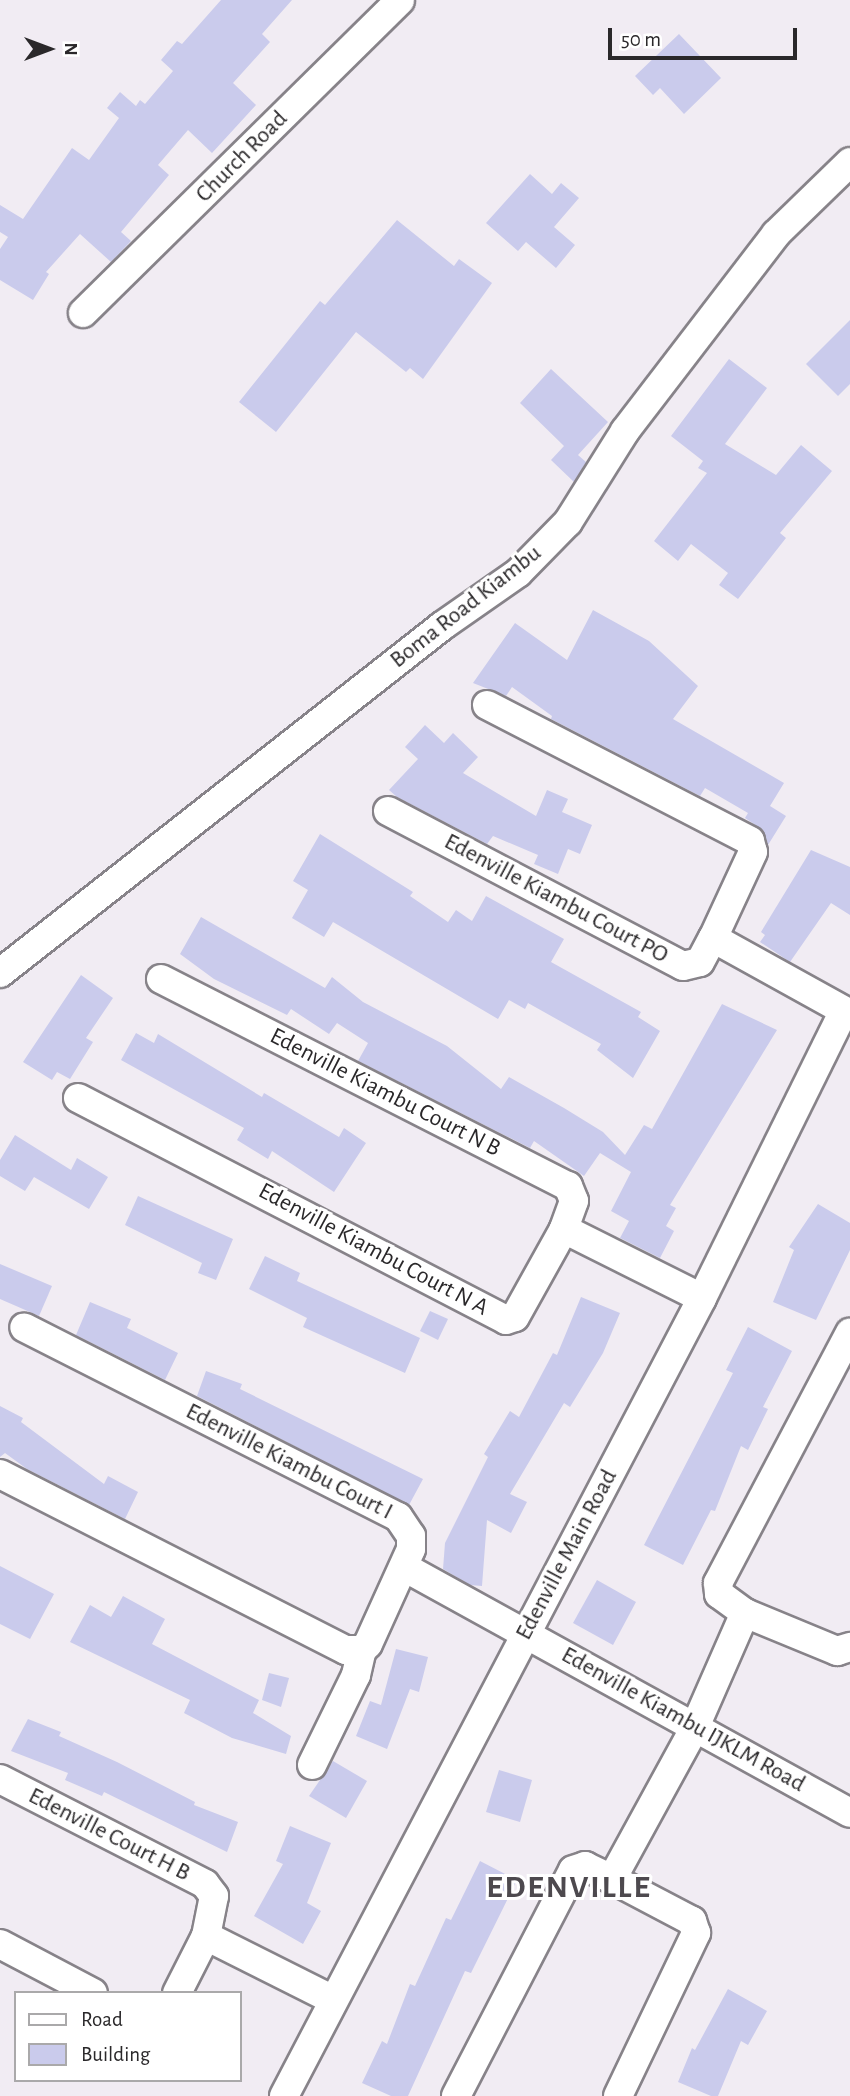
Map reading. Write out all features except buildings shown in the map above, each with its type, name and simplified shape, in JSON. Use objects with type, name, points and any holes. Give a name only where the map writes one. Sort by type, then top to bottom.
[{"type":"street","name":"Church Road","points":[[83,313],[400,0]]},
{"type":"street","name":"Boma Road Kiambu","points":[[0,973],[442,626],[518,573],[568,522],[625,431],[776,234],[850,162]]},
{"type":"street","name":"Edenville Kiambu Court PO","points":[[388,811],[683,966],[700,962],[753,852],[750,841],[487,705]]},
{"type":"street","points":[[713,938],[847,1013]]},
{"type":"street","name":"Edenville Kiambu Court N B","points":[[161,979],[568,1186],[574,1201],[564,1228]]},
{"type":"street","name":"Edenville Main Road","points":[[284,2096],[702,1298],[847,1013]]},
{"type":"street","name":"Edenville Kiambu Court N A","points":[[78,1098],[506,1320],[515,1317],[564,1228]]},
{"type":"street","points":[[564,1228],[702,1298]]},
{"type":"street","name":"Edenville Kiambu Court I","points":[[24,1327],[398,1517],[411,1536],[404,1567],[362,1650],[356,1675],[312,1765]]},
{"type":"street","points":[[850,1333],[718,1583],[719,1594],[745,1613],[837,1651],[850,1647]]},
{"type":"street","points":[[0,1474],[346,1650],[362,1650]]},
{"type":"street","name":"Edenville Kiambu IJKLM Road","points":[[404,1567],[850,1814]]},
{"type":"street","points":[[612,1879],[694,1729],[745,1613]]},
{"type":"street","name":"Edenville Court H B","points":[[0,1779],[205,1884],[214,1896],[206,1936],[178,1991]]},
{"type":"street","points":[[456,2096],[573,1870],[585,1866],[692,1921],[696,1933],[618,2096]]},
{"type":"street","points":[[206,1936],[333,2000]]},
{"type":"street","points":[[0,1944],[89,1991]]},
{"type":"district","name":"EDENVILLE","points":[[569,1887]]}]
